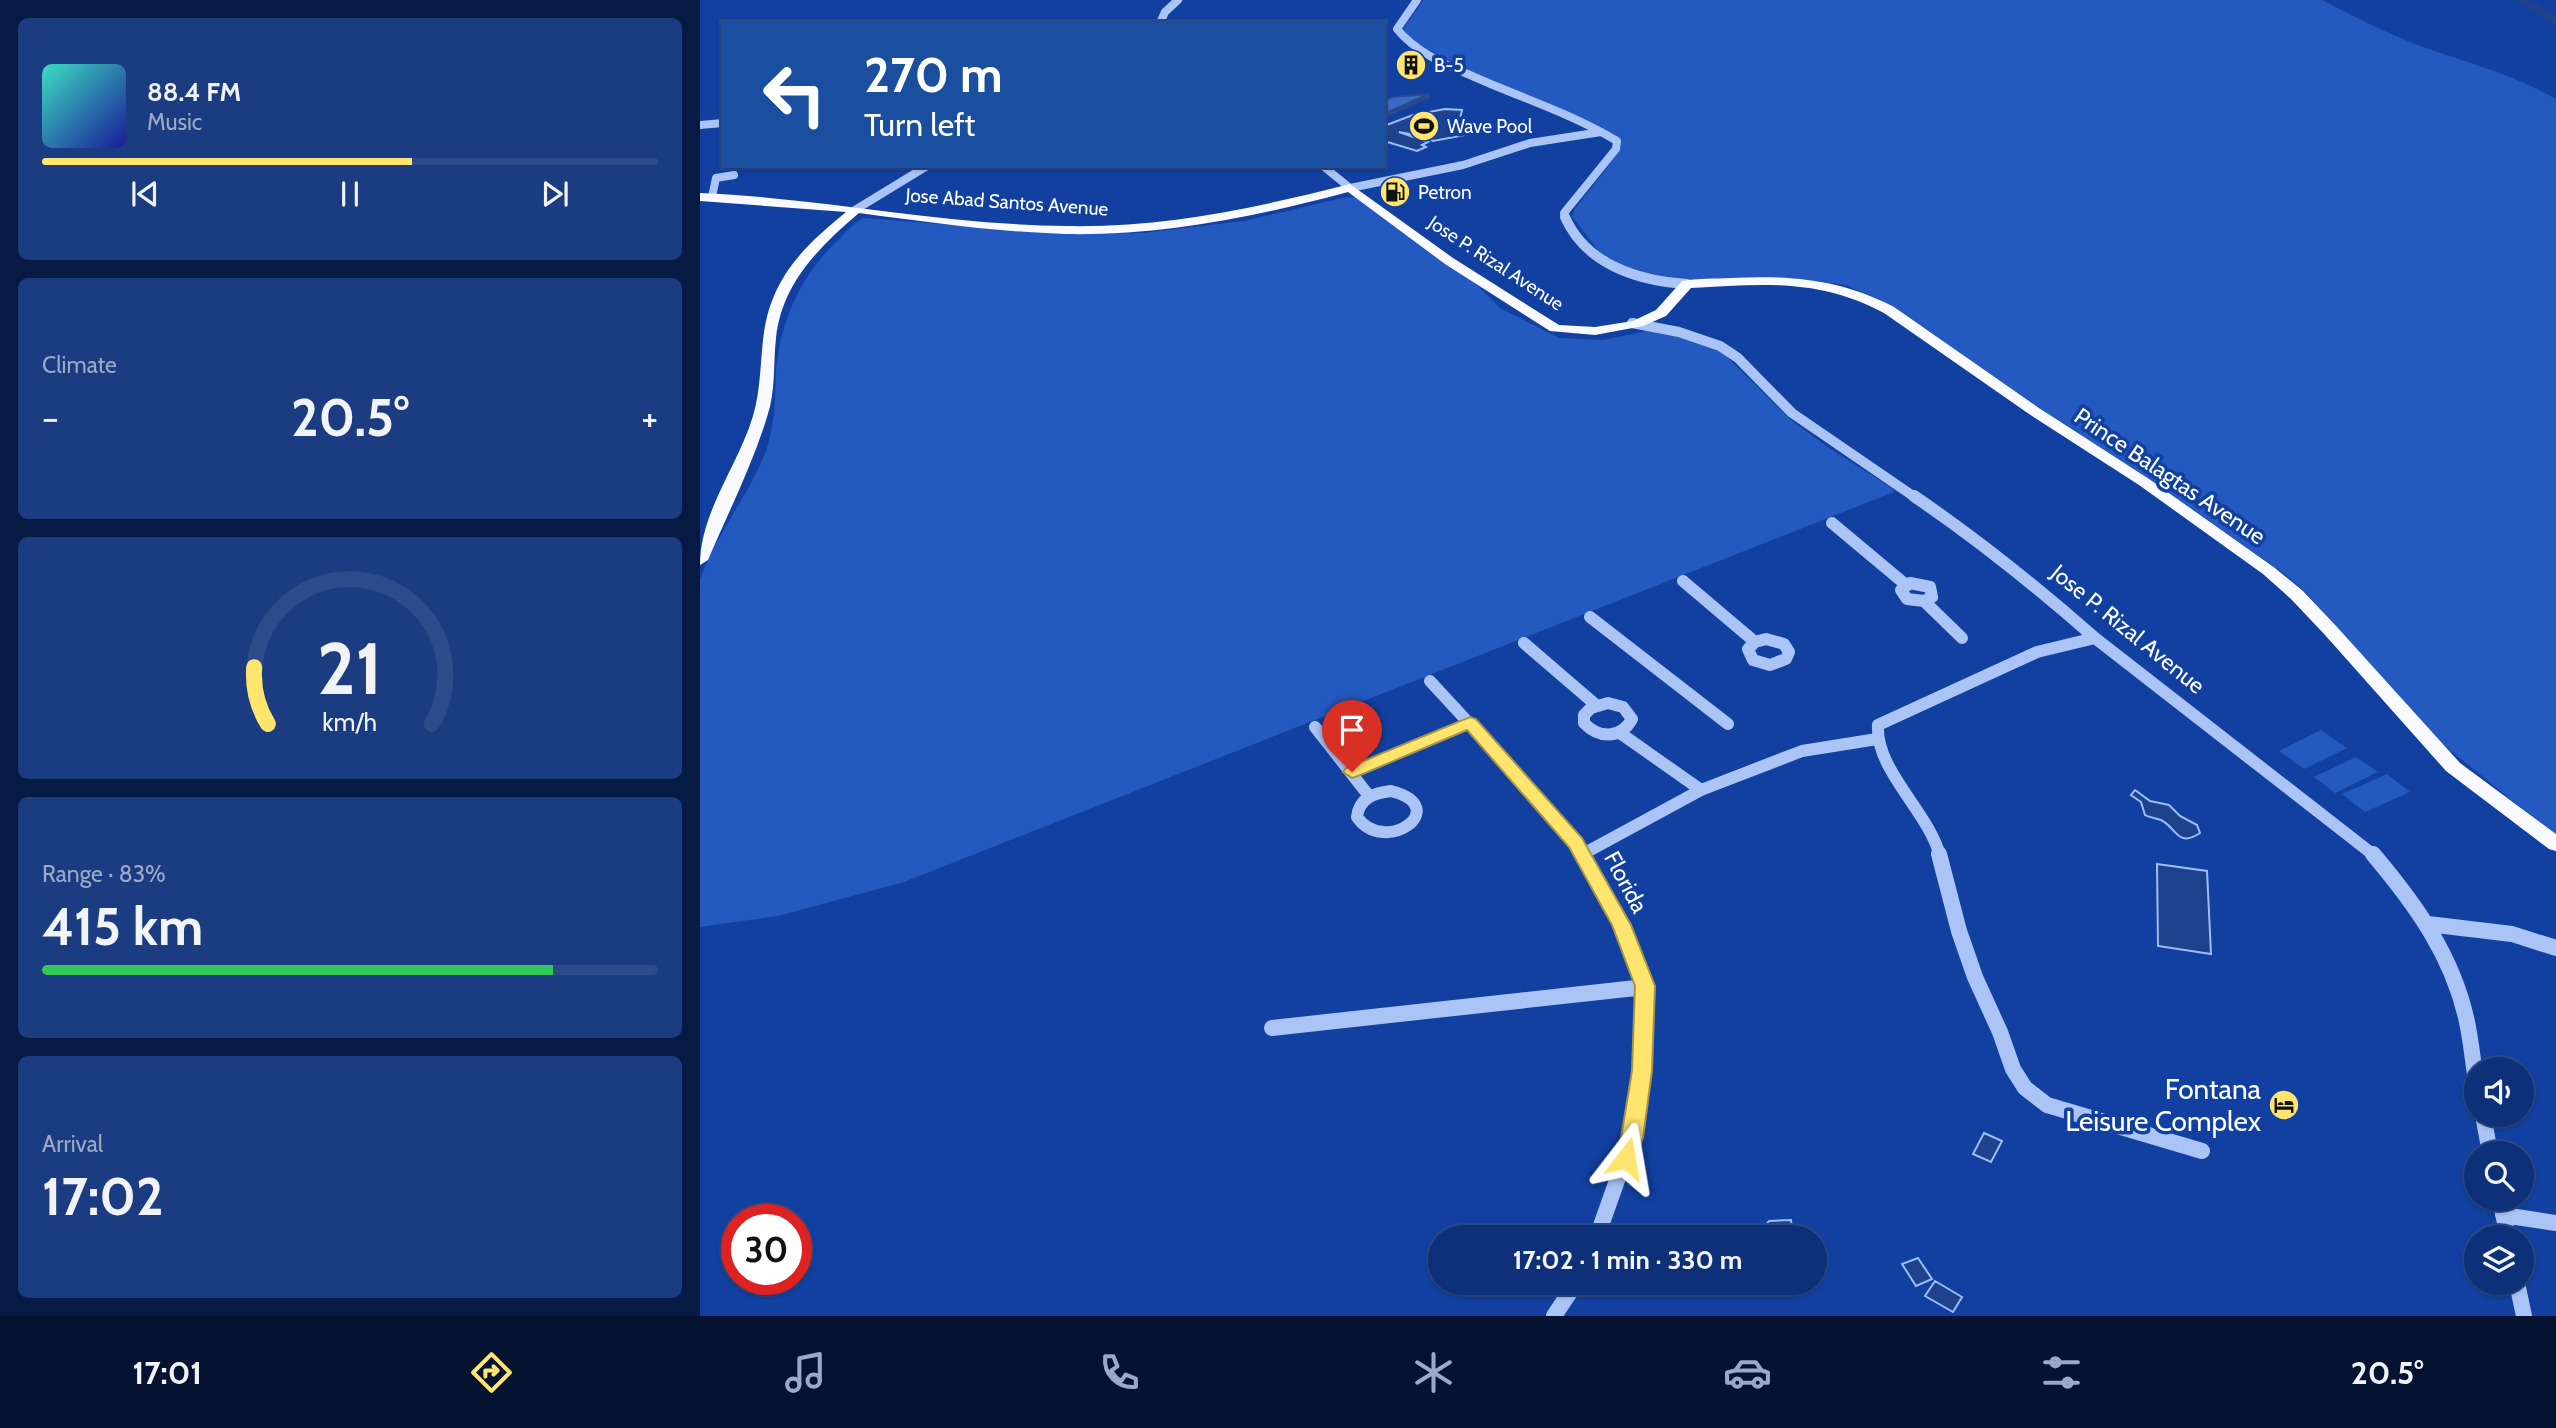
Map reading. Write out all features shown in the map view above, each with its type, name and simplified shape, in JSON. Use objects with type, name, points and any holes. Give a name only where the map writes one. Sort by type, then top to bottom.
[{"type":"main road","name":"Jose Abad Santos Avenue","points":[[706,197],[1036,228],[1117,229],[1234,217],[1350,188]]},
{"type":"main road","name":"Jose P. Rizal Avenue","points":[[1350,188],[1449,261],[1555,328],[1581,333],[1632,323],[1660,313],[1687,284]]},
{"type":"main road","points":[[700,560],[760,418],[766,393],[769,336],[780,296],[816,243],[855,210]]},
{"type":"main road","name":"Prince Balagtas Avenue","points":[[1687,284],[1812,282],[1849,289],[1881,305],[2034,411],[2144,482],[2269,571],[2314,613],[2452,767],[2556,844]]},
{"type":"street","points":[[1161,21],[1165,12],[1178,0]]},
{"type":"street","points":[[1417,0],[1397,29],[1403,39],[1450,65],[1614,139],[1618,146],[1564,213],[1566,222],[1589,252],[1611,267],[1659,282],[1687,284]]},
{"type":"street","points":[[700,125],[721,123]]},
{"type":"street","points":[[1325,168],[1350,188],[1463,165],[1530,143],[1601,132]]},
{"type":"street","points":[[855,210],[924,168]]},
{"type":"street","points":[[706,197],[716,178],[734,175]]},
{"type":"street","name":"Jose P. Rizal Avenue","points":[[1632,323],[1679,332],[1720,345],[1738,358],[1798,418],[1958,526],[2052,600],[2095,638],[2372,854],[2428,924],[2444,953],[2458,987],[2472,1057]]},
{"type":"street","points":[[1832,523],[1905,584],[1901,590],[1903,596],[1924,601],[1962,638]]},
{"type":"street","points":[[1684,581],[1755,642]]},
{"type":"street","points":[[1590,617],[1728,723]]},
{"type":"street","points":[[2095,638],[2037,652],[1878,725],[1875,728],[1877,739],[1887,762],[1936,841],[1959,930],[1975,977],[2000,1032],[2013,1069],[2025,1088],[2047,1105],[2202,1151]]},
{"type":"street","points":[[1524,643],[1596,705]]},
{"type":"street","name":"Florida","points":[[1430,681],[1470,723],[1583,854],[1622,925],[1645,986],[1642,1071],[1632,1138],[1601,1225]]},
{"type":"street","points":[[1620,733],[1631,723],[1629,711],[1614,704],[1596,705],[1584,715],[1586,727],[1601,734],[1620,733],[1701,790]]},
{"type":"street","points":[[1352,772],[1470,723]]},
{"type":"street","points":[[1315,727],[1369,796]]},
{"type":"street","points":[[1583,854],[1701,790],[1802,751],[1877,739]]},
{"type":"street","points":[[2428,924],[2512,934],[2556,948]]},
{"type":"street","points":[[1272,1028],[1645,986]]},
{"type":"street","points":[[2515,1211],[2556,1223]]},
{"type":"street","points":[[1555,1316],[1568,1295]]},
{"type":"street","points":[[2520,1295],[2524,1316]]},
{"type":"shaded area","points":[[1423,0],[2322,0],[2403,39],[2504,75],[2556,99],[2556,836],[2446,747],[2420,722],[2306,593],[2285,574],[1879,299],[1845,285],[1807,280],[1692,280],[1647,277],[1605,260],[1572,216],[1619,152],[1619,144],[1608,134],[1452,62],[1409,39],[1403,32],[1404,28]]},
{"type":"shaded area","name":"Wave Pool","points":[[1445,109],[1462,110],[1459,123],[1471,134],[1433,141],[1399,132],[1428,142],[1422,145],[1426,147],[1417,151],[1386,142],[1386,125],[1413,115]]},
{"type":"shaded area","points":[[1356,197],[1470,278],[1500,308],[1559,338],[1603,340],[1652,330],[1675,333],[1718,348],[1791,420],[1892,488],[1894,492],[904,882],[778,916],[700,927],[700,580],[766,451],[773,422],[778,355],[786,321],[809,274],[831,247],[863,218],[1068,234],[1143,233],[1244,221]]},
{"type":"shaded area","points":[[2321,730],[2347,748],[2304,769],[2279,751]]},
{"type":"shaded area","points":[[2356,757],[2378,772],[2335,793],[2314,777]]},
{"type":"shaded area","points":[[2387,774],[2410,792],[2365,812],[2342,794]]},
{"type":"shaded area","points":[[2135,790],[2150,801],[2169,805],[2180,816],[2197,825],[2200,833],[2182,838],[2166,823],[2145,815],[2141,802],[2131,795]]},
{"type":"shaded area","points":[[2157,864],[2207,871],[2211,954],[2158,946]]},
{"type":"shaded area","points":[[1984,1133],[2002,1141],[1991,1162],[1973,1154]]},
{"type":"shaded area","points":[[1791,1220],[1792,1225],[1766,1225],[1769,1221]]},
{"type":"shaded area","points":[[1918,1258],[1932,1279],[1916,1286],[1902,1264]]},
{"type":"shaded area","points":[[1935,1281],[1962,1297],[1953,1312],[1925,1296]]},
{"type":"building","points":[[1429,94],[1386,113],[1386,100],[1392,97]]},
{"type":"waterway","points":[[2521,0],[2556,22]]},
{"type":"place","name":"B-5","points":[[1411,65]]},
{"type":"place","name":"Wave Pool","points":[[1424,126]]},
{"type":"place","name":"Petron","points":[[1395,192]]},
{"type":"place","name":"Fontana Leisure Complex","points":[[2284,1105]]},
{"type":"route","points":[[1352,772],[1470,723],[1583,854],[1622,925],[1645,986],[1642,1071],[1632,1138],[1626,1158]]}]
